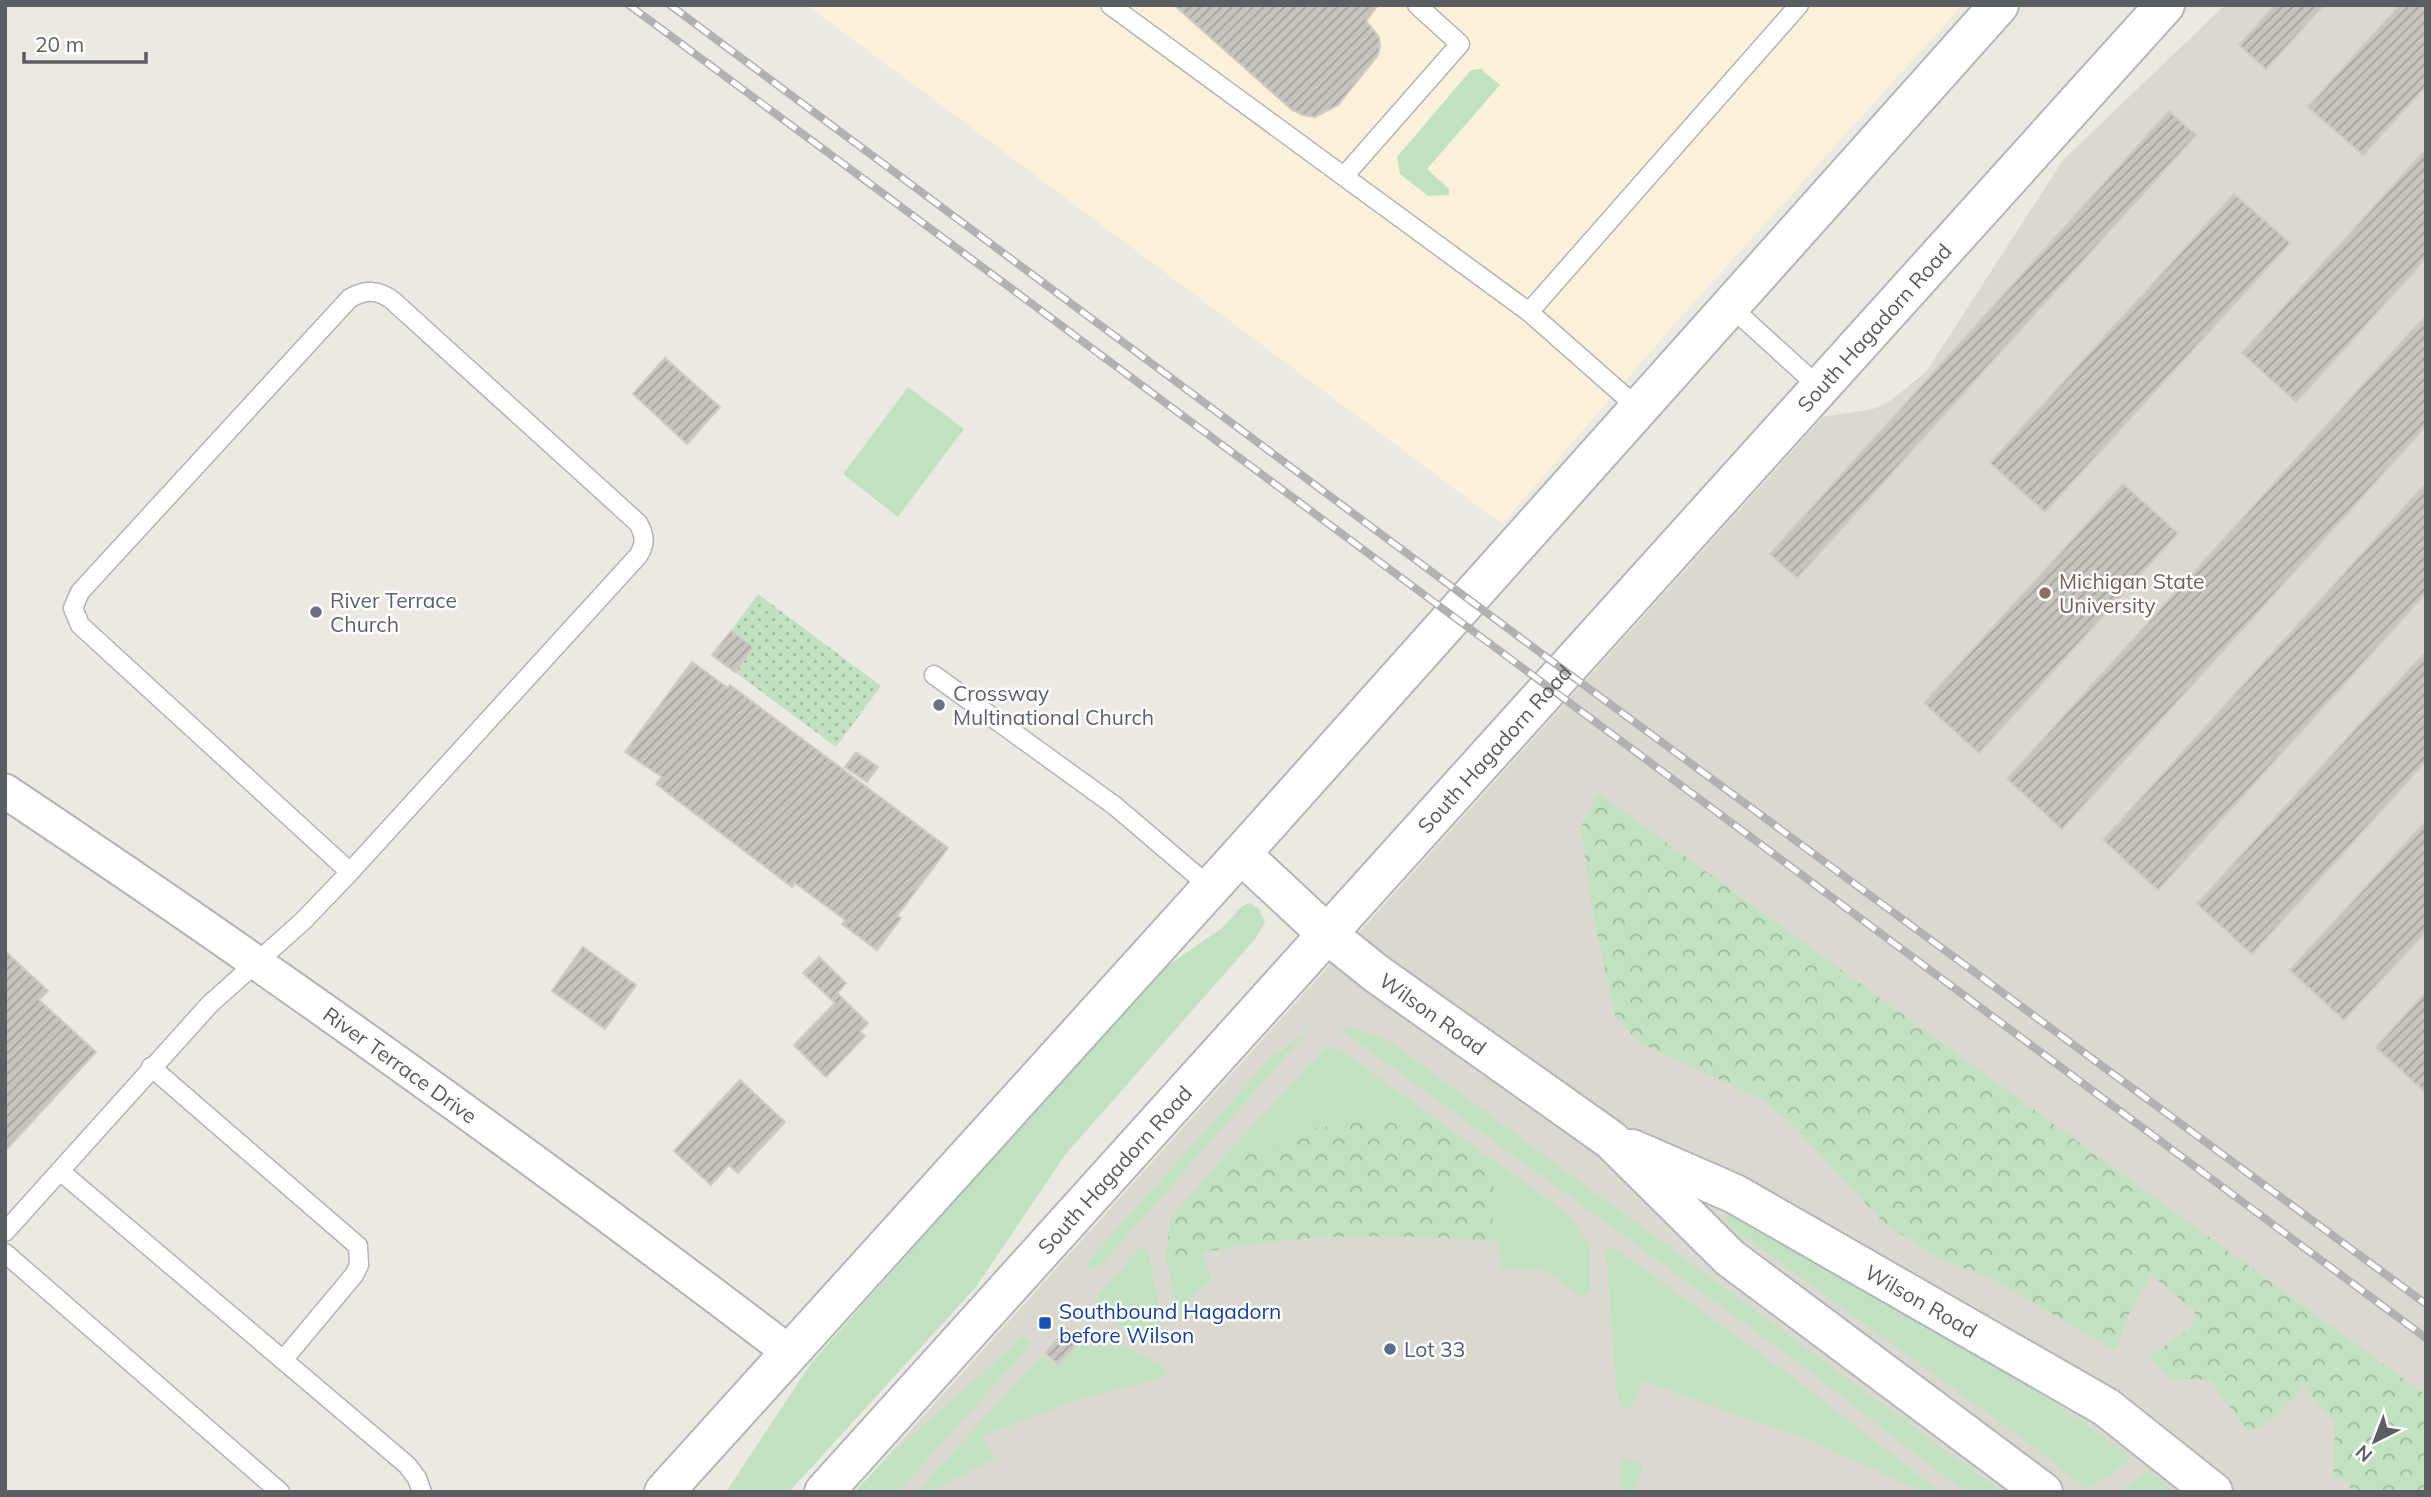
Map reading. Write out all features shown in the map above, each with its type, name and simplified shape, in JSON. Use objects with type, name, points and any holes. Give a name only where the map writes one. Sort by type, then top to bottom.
[{"type":"street","points":[[664,1492],[1241,853],[1999,5]]},
{"type":"street","name":"South Hagadorn Road","points":[[824,1492],[2165,5]]},
{"type":"street","name":"River Terrace Drive","points":[[5,791],[258,962],[789,1352]]},
{"type":"street","name":"Wilson Road","points":[[1241,853],[1327,934],[1377,974],[1611,1140],[1730,1258],[2043,1492]]},
{"type":"street","name":"Wilson Road","points":[[1611,1140],[1735,1194],[2106,1407],[2213,1492]]},
{"type":"street","points":[[695,1492],[735,1412]]},
{"type":"lane","points":[[1110,5],[1529,312],[1638,408]]},
{"type":"lane","points":[[1345,176],[1461,44],[1417,5]]},
{"type":"lane","points":[[1529,312],[1799,5]]},
{"type":"lane","points":[[5,1232],[210,1004],[303,921],[350,872],[638,556],[644,541],[638,523],[392,300],[383,293],[371,291],[349,298],[80,592],[73,608],[80,625],[350,872]]},
{"type":"lane","points":[[1730,306],[1820,388]]},
{"type":"lane","points":[[934,675],[1115,806],[1210,887]]},
{"type":"lane","points":[[151,1067],[358,1246],[359,1265],[354,1275],[283,1360]]},
{"type":"lane","points":[[60,1171],[407,1465],[417,1478],[422,1492]]},
{"type":"lane","points":[[5,1253],[280,1492]]},
{"type":"shaded area","points":[[807,5],[1962,5],[1670,329],[1502,524]]},
{"type":"shaded area","name":"Michigan State University","points":[[2225,5],[2426,5],[2426,1492],[855,1492],[1823,417],[1873,409],[1890,401],[1926,372],[2063,160]]},
{"type":"green space","points":[[1481,69],[1500,85],[1427,169],[1449,189],[1449,195],[1428,196],[1400,174],[1397,157],[1471,70]]},
{"type":"green space","points":[[908,387],[964,429],[898,517],[843,474]]},
{"type":"green space","points":[[758,594],[881,686],[836,747],[735,672],[753,647],[731,631]]},
{"type":"green space","points":[[1598,793],[2426,1395],[2426,1492],[2351,1492],[2349,1479],[2333,1479],[2335,1423],[2304,1387],[2270,1422],[2248,1431],[2210,1380],[2168,1378],[2150,1356],[2192,1327],[2195,1311],[2151,1275],[2125,1321],[2116,1351],[1996,1281],[1936,1257],[1884,1223],[1788,1120],[1762,1099],[1638,1042],[1615,1015],[1592,910],[1581,827]]},
{"type":"green space","points":[[1250,903],[1259,909],[1265,922],[1256,938],[1065,1155],[976,1287],[789,1492],[726,1492],[812,1362],[1157,973],[1222,928],[1242,906]]},
{"type":"green space","points":[[1350,1027],[1389,1041],[2002,1492],[1965,1492],[1795,1360],[1341,1030]]},
{"type":"green space","points":[[1310,1029],[1101,1265],[1092,1268],[1086,1264],[1268,1061]]},
{"type":"green space","points":[[1326,1047],[1339,1049],[1568,1214],[1589,1244],[1590,1292],[1581,1297],[1544,1270],[1501,1268],[1499,1241],[1492,1241],[1494,1183],[1422,1114],[1372,1123],[1212,1170]]},
{"type":"green space","points":[[1422,1114],[1474,1153],[1494,1183],[1492,1241],[1332,1237],[1253,1244],[1174,1259],[1168,1241],[1170,1219],[1212,1170],[1315,1128]]},
{"type":"green space","points":[[1731,1215],[1985,1360],[2084,1423],[2131,1457],[2111,1475],[2086,1489],[2030,1444],[1729,1225],[1726,1217]]},
{"type":"green space","points":[[1168,1241],[1175,1259],[1203,1252],[1211,1280],[1192,1298],[1179,1318],[1166,1259]]},
{"type":"green space","points":[[1140,1247],[1149,1256],[1166,1344],[1164,1347],[1102,1316],[1096,1306],[1097,1297]]},
{"type":"green space","points":[[1611,1248],[1618,1250],[1806,1387],[1940,1492],[1923,1492],[1810,1440],[1642,1381],[1631,1409],[1621,1406],[1617,1394],[1606,1251]]},
{"type":"green space","points":[[1089,1334],[1098,1334],[1161,1364],[1167,1376],[1080,1399],[982,1436],[995,1459],[930,1492],[917,1492],[1035,1362],[1044,1357],[1058,1364]]},
{"type":"green space","points":[[1022,1336],[1029,1341],[1027,1349],[898,1492],[855,1492],[895,1451]]},
{"type":"green space","points":[[1621,1460],[1640,1462],[1643,1467],[1634,1492],[1621,1492]]},
{"type":"green space","points":[[2149,1471],[2175,1492],[2118,1492]]},
{"type":"building","points":[[1174,5],[1378,5],[1366,21],[1379,37],[1380,46],[1378,55],[1338,105],[1315,117],[1302,115],[1291,109]]},
{"type":"building","points":[[2275,5],[2324,5],[2266,69],[2239,45]]},
{"type":"building","points":[[2400,5],[2426,5],[2426,86],[2363,155],[2308,107]]},
{"type":"building","points":[[2169,111],[2196,135],[1797,578],[1770,554]]},
{"type":"building","points":[[2426,149],[2426,258],[2296,402],[2242,353]]},
{"type":"building","points":[[2234,194],[2290,243],[2045,512],[1990,463]]},
{"type":"building","points":[[2426,315],[2426,426],[2062,829],[2007,779]]},
{"type":"building","points":[[665,358],[720,407],[687,444],[633,394]]},
{"type":"building","points":[[2426,483],[2426,593],[2158,890],[2103,840]]},
{"type":"building","points":[[2123,484],[2178,533],[1979,753],[1924,703]]},
{"type":"building","points":[[731,631],[753,647],[735,672],[712,655]]},
{"type":"building","points":[[2426,651],[2426,761],[2252,954],[2197,904]]},
{"type":"building","points":[[692,662],[728,688],[730,685],[948,848],[897,916],[901,918],[877,950],[842,924],[845,920],[795,883],[792,887],[656,784],[662,777],[625,752]]},
{"type":"building","points":[[856,752],[878,767],[867,782],[845,767]]},
{"type":"building","points":[[2426,821],[2426,931],[2344,1020],[2290,970]]},
{"type":"building","points":[[583,947],[636,985],[605,1029],[552,991]]},
{"type":"building","points":[[5,951],[48,991],[39,1000],[96,1052],[5,1151]]},
{"type":"building","points":[[819,957],[846,983],[837,993],[868,1023],[860,1031],[865,1036],[826,1077],[794,1045],[835,1003],[803,973]]},
{"type":"building","points":[[2426,992],[2426,1093],[2376,1047]]},
{"type":"building","points":[[740,1080],[785,1122],[738,1173],[729,1165],[711,1185],[674,1151]]},
{"type":"building","points":[[1068,1328],[1081,1339],[1058,1364],[1045,1353]]},
{"type":"railway","points":[[629,5],[2426,1338]]},
{"type":"railway","points":[[670,5],[1565,671],[2426,1304]]},
{"type":"place","name":"Michigan State University","points":[[2045,593]]},
{"type":"place","name":"River Terrace Church","points":[[316,612]]},
{"type":"place","name":"Crossway Multinational Church","points":[[939,705]]},
{"type":"place","name":"Southbound Hagadorn before Wilson","points":[[1045,1323]]},
{"type":"place","name":"Lot 33","points":[[1390,1349]]}]
